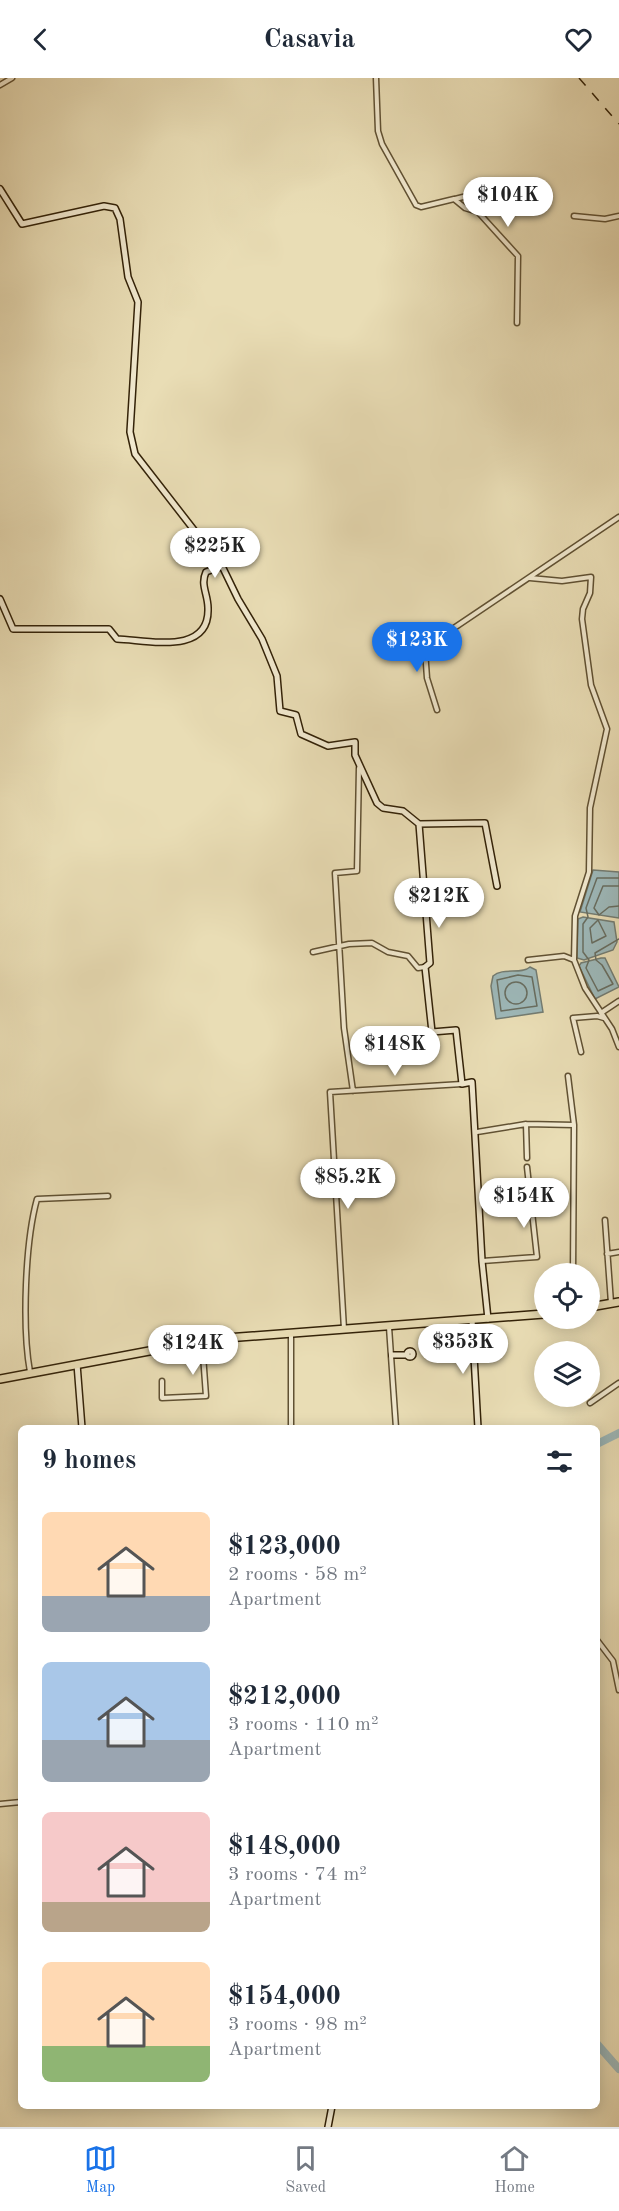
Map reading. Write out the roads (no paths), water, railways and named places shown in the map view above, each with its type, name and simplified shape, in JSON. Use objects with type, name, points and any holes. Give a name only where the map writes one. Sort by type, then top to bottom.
[{"type":"highway","points":[[600,1305],[615,1303]]},
{"type":"highway","points":[[0,1379],[202,1340],[534,1315]]},
{"type":"street","points":[[0,85],[11,78]]},
{"type":"street","points":[[376,78],[378,131],[382,144],[416,205],[421,207],[483,192]]},
{"type":"street","points":[[0,189],[22,224],[104,206],[115,208],[120,219],[128,277],[138,302],[130,432],[135,454],[222,566],[238,599],[262,639],[277,676],[280,711],[296,715],[301,734],[328,746],[355,742],[355,755],[377,803],[382,808],[403,811],[419,825],[485,823],[497,885]]},
{"type":"street","points":[[454,200],[465,208],[478,212],[518,256],[517,323]]},
{"type":"street","points":[[574,216],[605,219],[619,216]]},
{"type":"street","points":[[425,652],[452,630],[619,517]]},
{"type":"street","points":[[0,598],[13,629],[109,629],[117,639],[186,641],[201,634],[207,624],[208,608],[202,580],[206,572],[222,566]]},
{"type":"street","points":[[530,578],[562,581],[591,577],[590,593],[583,609],[582,619],[591,685],[606,732],[590,808],[589,872],[575,916],[574,960],[585,988],[605,1019],[619,1047]]},
{"type":"street","points":[[423,637],[421,640],[425,652],[427,678],[437,710]]},
{"type":"street","points":[[353,1091],[344,1028],[335,873],[357,871],[360,765]]},
{"type":"street","points":[[313,952],[340,946],[372,943],[388,952],[408,956],[418,968],[430,963],[419,825]]},
{"type":"street","points":[[528,960],[564,956],[574,960]]},
{"type":"street","points":[[425,967],[432,1032],[456,1030],[462,1084]]},
{"type":"street","points":[[601,1013],[619,1000]]},
{"type":"street","points":[[581,1052],[573,1018],[597,1016],[605,1019]]},
{"type":"street","points":[[568,1076],[574,1125],[573,1263]]},
{"type":"street","points":[[344,1329],[330,1092],[472,1082],[477,1132],[482,1261],[488,1319]]},
{"type":"street","points":[[477,1132],[526,1124],[574,1125]]},
{"type":"street","points":[[526,1124],[527,1158]]},
{"type":"street","points":[[482,1261],[537,1257],[527,1167]]},
{"type":"street","points":[[30,1373],[25,1333],[32,1228],[37,1199],[108,1196]]},
{"type":"street","points":[[605,1220],[607,1254],[615,1303]]},
{"type":"street","points":[[607,1254],[619,1252]]},
{"type":"street","points":[[472,1320],[478,1425]]},
{"type":"street","points":[[389,1326],[396,1425]]},
{"type":"street","points":[[291,1333],[291,1425]]},
{"type":"street","points":[[162,1381],[162,1398],[206,1396],[202,1340]]},
{"type":"street","points":[[392,1355],[407,1354]]},
{"type":"street","points":[[77,1364],[82,1425]]},
{"type":"street","points":[[600,1396],[619,1383]]},
{"type":"street","points":[[600,1644],[614,1661],[619,1690]]},
{"type":"street","points":[[0,1804],[18,1802]]},
{"type":"street","points":[[328,2127],[331,2109]]},
{"type":"water","points":[[593,870],[619,872],[619,918],[580,912]]},
{"type":"water","points":[[583,917],[614,922],[617,942],[613,950],[584,960],[577,958],[578,919]]},
{"type":"water","points":[[605,958],[619,987],[595,999],[579,966],[581,963]]},
{"type":"water","points":[[530,967],[536,970],[543,1012],[496,1019],[491,986],[493,976],[502,972],[522,971]]},
{"type":"waterway","points":[[600,1442],[619,1433]]},
{"type":"waterway","points":[[600,2047],[619,2069]]},
{"type":"railway","points":[[579,78],[619,124]]}]
